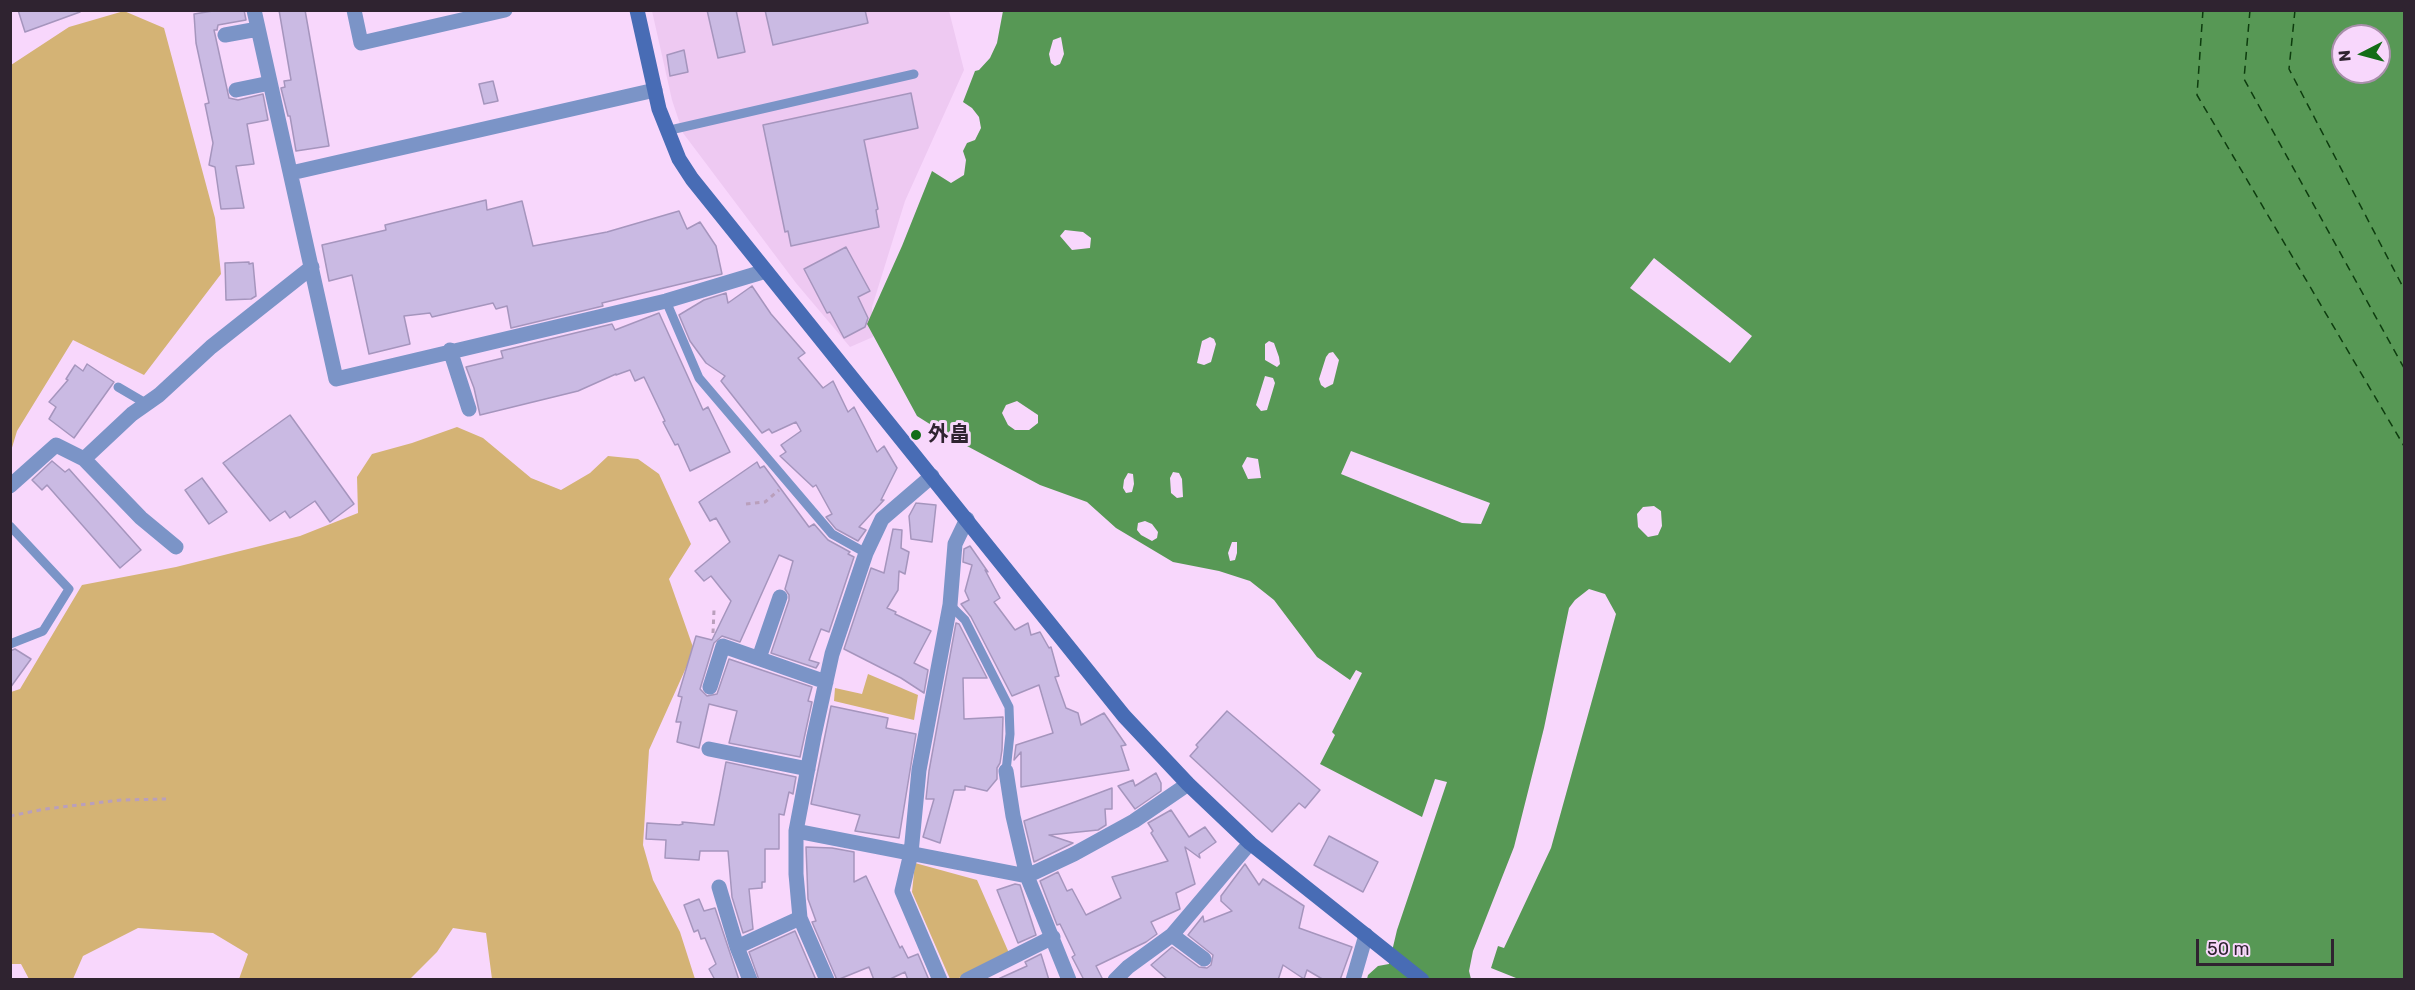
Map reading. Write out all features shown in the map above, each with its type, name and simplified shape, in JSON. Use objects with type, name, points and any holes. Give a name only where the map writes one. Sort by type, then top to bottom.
[{"type":"street","points":[[254,10],[336,379],[450,350],[666,301],[766,271]]},
{"type":"street","points":[[354,10],[361,43],[505,10]]},
{"type":"street","points":[[637,10],[666,131],[679,159],[692,179],[1124,716],[1188,784],[1250,843],[1422,980]]},
{"type":"street","points":[[225,36],[258,29]]},
{"type":"street","points":[[236,90],[270,83]]},
{"type":"street","points":[[291,173],[655,90]]},
{"type":"street","points":[[84,459],[132,414],[147,404],[253,312],[312,267]]},
{"type":"street","points":[[450,350],[469,409]]},
{"type":"street","points":[[10,486],[56,445],[84,459],[141,518],[176,548]]},
{"type":"street","points":[[827,980],[800,918],[796,831],[826,682],[832,654],[866,553],[882,519],[932,476]]},
{"type":"street","points":[[940,980],[902,891],[911,854],[918,770],[950,605],[955,544],[967,519]]},
{"type":"street","points":[[759,658],[780,597]]},
{"type":"street","points":[[710,687],[723,646],[826,682]]},
{"type":"street","points":[[709,749],[808,769]]},
{"type":"street","points":[[1006,771],[1013,816],[1027,876],[1069,980]]},
{"type":"street","points":[[796,831],[1027,876],[1074,854],[1134,821],[1188,784]]},
{"type":"street","points":[[1115,980],[1128,967],[1172,935],[1250,843]]},
{"type":"street","points":[[719,887],[750,980]]},
{"type":"street","points":[[737,946],[800,918]]},
{"type":"street","points":[[1172,935],[1204,959]]},
{"type":"street","points":[[1353,980],[1366,935]]},
{"type":"street","points":[[967,980],[1053,937]]},
{"type":"lane","points":[[666,131],[914,74]]},
{"type":"lane","points":[[666,301],[699,378],[832,534],[866,553]]},
{"type":"lane","points":[[118,387],[147,404]]},
{"type":"lane","points":[[10,526],[69,589],[44,631],[10,644]]},
{"type":"lane","points":[[950,605],[965,620],[1009,707],[1010,734],[1006,771]]},
{"type":"path","points":[[746,504],[765,501],[787,483]]},
{"type":"path","points":[[10,816],[45,809],[121,800],[166,799]]},
{"type":"shaded area","points":[[124,11],[164,28],[215,218],[221,274],[144,375],[73,340],[17,431],[11,451],[11,65],[69,27]]},
{"type":"shaded area","points":[[652,11],[949,11],[964,70],[905,201],[872,307],[873,337],[850,347],[796,283],[683,133],[672,100]]},
{"type":"shaded area","points":[[1003,11],[2404,11],[2404,979],[1521,980],[1491,968],[1498,946],[1504,948],[1551,848],[1616,614],[1605,594],[1589,589],[1569,608],[1544,728],[1514,847],[1473,951],[1469,971],[1471,979],[1367,979],[1368,975],[1378,966],[1389,964],[1397,930],[1447,782],[1435,779],[1422,817],[1320,764],[1335,735],[1332,732],[1362,673],[1356,670],[1350,680],[1317,657],[1274,600],[1250,581],[1219,571],[1173,562],[1116,528],[1087,502],[1040,485],[952,438],[917,416],[867,324],[932,171],[951,183],[964,175],[966,160],[963,151],[967,143],[975,140],[981,128],[979,117],[963,102],[975,71],[979,70],[990,58],[997,43]],"holes":[[[1061,37],[1064,54],[1060,64],[1055,66],[1051,63],[1049,54],[1053,40]],[[1065,230],[1083,232],[1091,238],[1090,248],[1072,250],[1060,236]],[[1210,337],[1214,339],[1216,344],[1211,362],[1204,365],[1197,363],[1202,341]],[[1269,341],[1274,343],[1280,364],[1277,367],[1265,360],[1265,344]],[[1333,352],[1339,360],[1333,384],[1325,388],[1319,379],[1326,357]],[[1265,376],[1273,378],[1275,383],[1267,410],[1261,411],[1256,405]],[[1017,401],[1038,415],[1038,423],[1029,430],[1015,430],[1008,425],[1002,413],[1006,405]],[[1247,457],[1258,459],[1261,478],[1248,479],[1242,466]],[[1173,472],[1179,473],[1182,479],[1183,497],[1177,498],[1171,493],[1170,478]],[[1128,473],[1133,474],[1132,492],[1126,493],[1123,488]],[[1654,506],[1661,511],[1662,526],[1658,535],[1648,537],[1638,527],[1637,514],[1643,507]],[[1145,521],[1152,524],[1158,532],[1157,538],[1152,541],[1137,530],[1138,523]],[[1232,542],[1237,542],[1235,560],[1230,561],[1228,553]]]},
{"type":"shaded area","points":[[457,427],[483,438],[531,478],[561,490],[590,473],[608,456],[638,459],[659,474],[691,544],[669,579],[694,650],[649,750],[643,845],[653,880],[680,932],[695,979],[492,979],[486,933],[453,928],[437,952],[410,979],[239,979],[248,954],[213,933],[138,928],[83,956],[73,979],[29,979],[21,964],[11,964],[11,692],[20,689],[82,585],[176,567],[300,536],[358,513],[357,477],[372,454]]},
{"type":"shaded area","points":[[868,674],[918,695],[914,720],[834,701],[835,688],[862,694]]},
{"type":"shaded area","points":[[915,863],[977,880],[1009,953],[957,979],[950,979],[912,892]]},
{"type":"pier","points":[[1654,258],[1752,336],[1730,363],[1630,288]]},
{"type":"pier","points":[[1351,451],[1490,503],[1481,524],[1462,523],[1341,474]]},
{"type":"building","points":[[18,10],[80,10],[80,12],[25,32]]},
{"type":"building","points":[[219,10],[244,10],[246,20],[218,25],[217,30],[214,30],[229,98],[238,100],[263,94],[268,120],[247,124],[254,164],[236,166],[244,208],[221,209],[215,167],[209,165],[213,143],[205,104],[209,103],[196,43],[194,14]]},
{"type":"building","points":[[279,10],[305,10],[329,146],[296,151],[290,116],[288,116],[281,88],[285,87],[284,81],[291,80]]},
{"type":"building","points":[[707,10],[736,10],[745,52],[718,58]]},
{"type":"building","points":[[765,10],[865,10],[868,23],[773,45]]},
{"type":"building","points":[[684,50],[688,72],[670,76],[667,55]]},
{"type":"building","points":[[493,81],[498,101],[484,104],[479,84]]},
{"type":"building","points":[[911,93],[918,128],[864,140],[878,209],[876,210],[879,227],[791,246],[788,231],[785,232],[763,125]]},
{"type":"building","points":[[486,200],[487,210],[522,201],[533,246],[607,232],[679,211],[687,229],[700,222],[716,246],[722,274],[511,328],[507,306],[496,309],[493,303],[432,317],[430,313],[404,316],[410,344],[369,354],[352,275],[329,281],[322,245],[386,230],[385,225]]},
{"type":"building","points":[[846,247],[870,291],[858,297],[868,318],[865,327],[844,338],[830,312],[827,313],[804,269]]},
{"type":"building","points":[[249,262],[249,264],[253,263],[256,296],[251,299],[226,300],[225,263]]},
{"type":"building","points":[[752,286],[771,314],[805,353],[798,358],[823,388],[833,381],[848,412],[854,407],[877,452],[884,446],[897,468],[881,500],[884,500],[859,527],[866,530],[858,541],[836,529],[826,517],[832,514],[816,485],[813,487],[780,456],[786,452],[781,445],[801,431],[796,422],[772,433],[769,429],[762,433],[721,381],[725,376],[706,363],[690,341],[679,315],[704,300],[726,293],[728,303]]},
{"type":"building","points":[[659,313],[703,410],[708,407],[730,452],[690,471],[678,444],[675,445],[663,422],[665,421],[644,377],[635,381],[630,370],[578,391],[480,415],[466,367],[503,358],[501,351],[612,324],[615,330]]},
{"type":"building","points":[[87,364],[114,382],[74,438],[49,419],[56,407],[49,402],[68,380],[66,379],[75,365],[83,371]]},
{"type":"building","points":[[290,415],[354,504],[330,522],[315,501],[290,518],[285,511],[270,521],[223,463]]},
{"type":"building","points":[[52,461],[65,472],[69,469],[141,550],[120,568],[47,485],[42,490],[32,480]]},
{"type":"building","points":[[757,462],[760,468],[764,466],[809,527],[814,524],[828,540],[850,552],[848,554],[854,557],[829,632],[821,629],[809,660],[819,663],[816,668],[771,653],[789,600],[785,589],[793,561],[779,555],[740,642],[722,636],[714,643],[700,689],[707,696],[717,694],[729,659],[812,687],[808,701],[812,702],[800,757],[729,743],[737,711],[709,704],[699,748],[677,742],[681,722],[676,722],[682,697],[678,696],[696,636],[712,640],[731,601],[711,576],[704,581],[695,571],[730,542],[716,518],[710,521],[699,502]]},
{"type":"building","points":[[202,478],[227,512],[209,524],[185,490]]},
{"type":"building","points":[[916,503],[936,505],[932,542],[911,539],[909,516]]},
{"type":"building","points":[[893,529],[902,530],[901,548],[909,552],[905,574],[899,571],[898,590],[887,608],[931,631],[914,663],[928,670],[924,693],[901,678],[844,649],[871,568],[884,573]]},
{"type":"building","points":[[970,546],[988,572],[985,570],[1000,598],[994,602],[1015,630],[1028,623],[1031,635],[1040,632],[1049,648],[1051,647],[1059,676],[1055,677],[1066,708],[1078,713],[1081,725],[1104,713],[1126,745],[1121,746],[1129,770],[1021,787],[1021,752],[1014,760],[1016,745],[1053,733],[1039,685],[1012,696],[971,617],[961,604],[969,600],[965,591],[972,565],[963,562],[964,549]]},
{"type":"building","points":[[956,623],[959,624],[987,678],[963,678],[964,719],[1003,717],[1002,750],[997,768],[997,779],[987,791],[965,786],[965,790],[954,790],[940,843],[923,837],[934,799],[926,799],[929,771]]},
{"type":"building","points":[[15,649],[31,659],[10,688],[10,651]]},
{"type":"building","points":[[831,706],[888,718],[886,728],[916,734],[899,838],[855,831],[860,815],[811,804]]},
{"type":"building","points":[[1227,711],[1320,790],[1305,808],[1299,803],[1272,832],[1190,756],[1198,747],[1196,745]]},
{"type":"building","points":[[726,762],[796,777],[793,794],[789,792],[784,815],[779,814],[779,849],[765,849],[765,882],[762,882],[762,888],[749,889],[753,929],[743,933],[732,897],[728,851],[700,851],[699,860],[665,858],[666,840],[646,839],[647,823],[679,825],[683,824],[682,822],[714,825]]},
{"type":"building","points":[[1156,773],[1161,783],[1161,791],[1135,809],[1118,786],[1133,780],[1135,786]]},
{"type":"building","points":[[1112,788],[1112,809],[1105,809],[1106,825],[1098,830],[1049,835],[1073,843],[1034,862],[1024,821]]},
{"type":"building","points":[[1171,810],[1189,837],[1205,827],[1216,842],[1199,854],[1200,858],[1185,847],[1195,884],[1176,893],[1180,909],[1151,922],[1157,934],[1146,942],[1096,966],[1103,980],[1084,980],[1072,957],[1075,955],[1060,924],[1057,925],[1040,881],[1058,872],[1067,891],[1072,889],[1086,915],[1121,898],[1112,877],[1168,861],[1151,833],[1153,831],[1148,823]]},
{"type":"building","points":[[1329,836],[1378,862],[1363,892],[1314,865]]},
{"type":"building","points":[[806,847],[854,852],[854,882],[866,876],[900,948],[902,946],[908,958],[918,954],[929,980],[908,980],[905,972],[888,980],[874,980],[869,967],[837,980],[812,922],[816,921],[808,899]]},
{"type":"building","points":[[1245,864],[1259,885],[1263,879],[1304,906],[1299,928],[1352,947],[1340,980],[1324,980],[1307,970],[1304,979],[1283,965],[1278,980],[1168,980],[1151,965],[1172,947],[1199,967],[1207,968],[1211,965],[1213,955],[1188,935],[1203,916],[1204,922],[1232,911],[1221,901],[1221,896]]},
{"type":"building","points":[[1015,884],[1020,885],[1036,935],[1018,943],[997,890]]},
{"type":"building","points":[[699,899],[704,911],[715,908],[739,980],[715,980],[709,969],[716,964],[705,938],[701,939],[698,930],[694,932],[684,905]]},
{"type":"building","points":[[795,931],[816,980],[759,980],[749,952]]},
{"type":"building","points":[[1041,954],[1049,980],[996,980],[1027,966],[1025,962]]},
{"type":"ferry route","points":[[2203,10],[2197,95],[2404,446]]},
{"type":"ferry route","points":[[2250,10],[2244,79],[2404,368]]},
{"type":"ferry route","points":[[2295,10],[2289,69],[2404,289]]},
{"type":"place","name":"外畠","points":[[916,435]]}]
